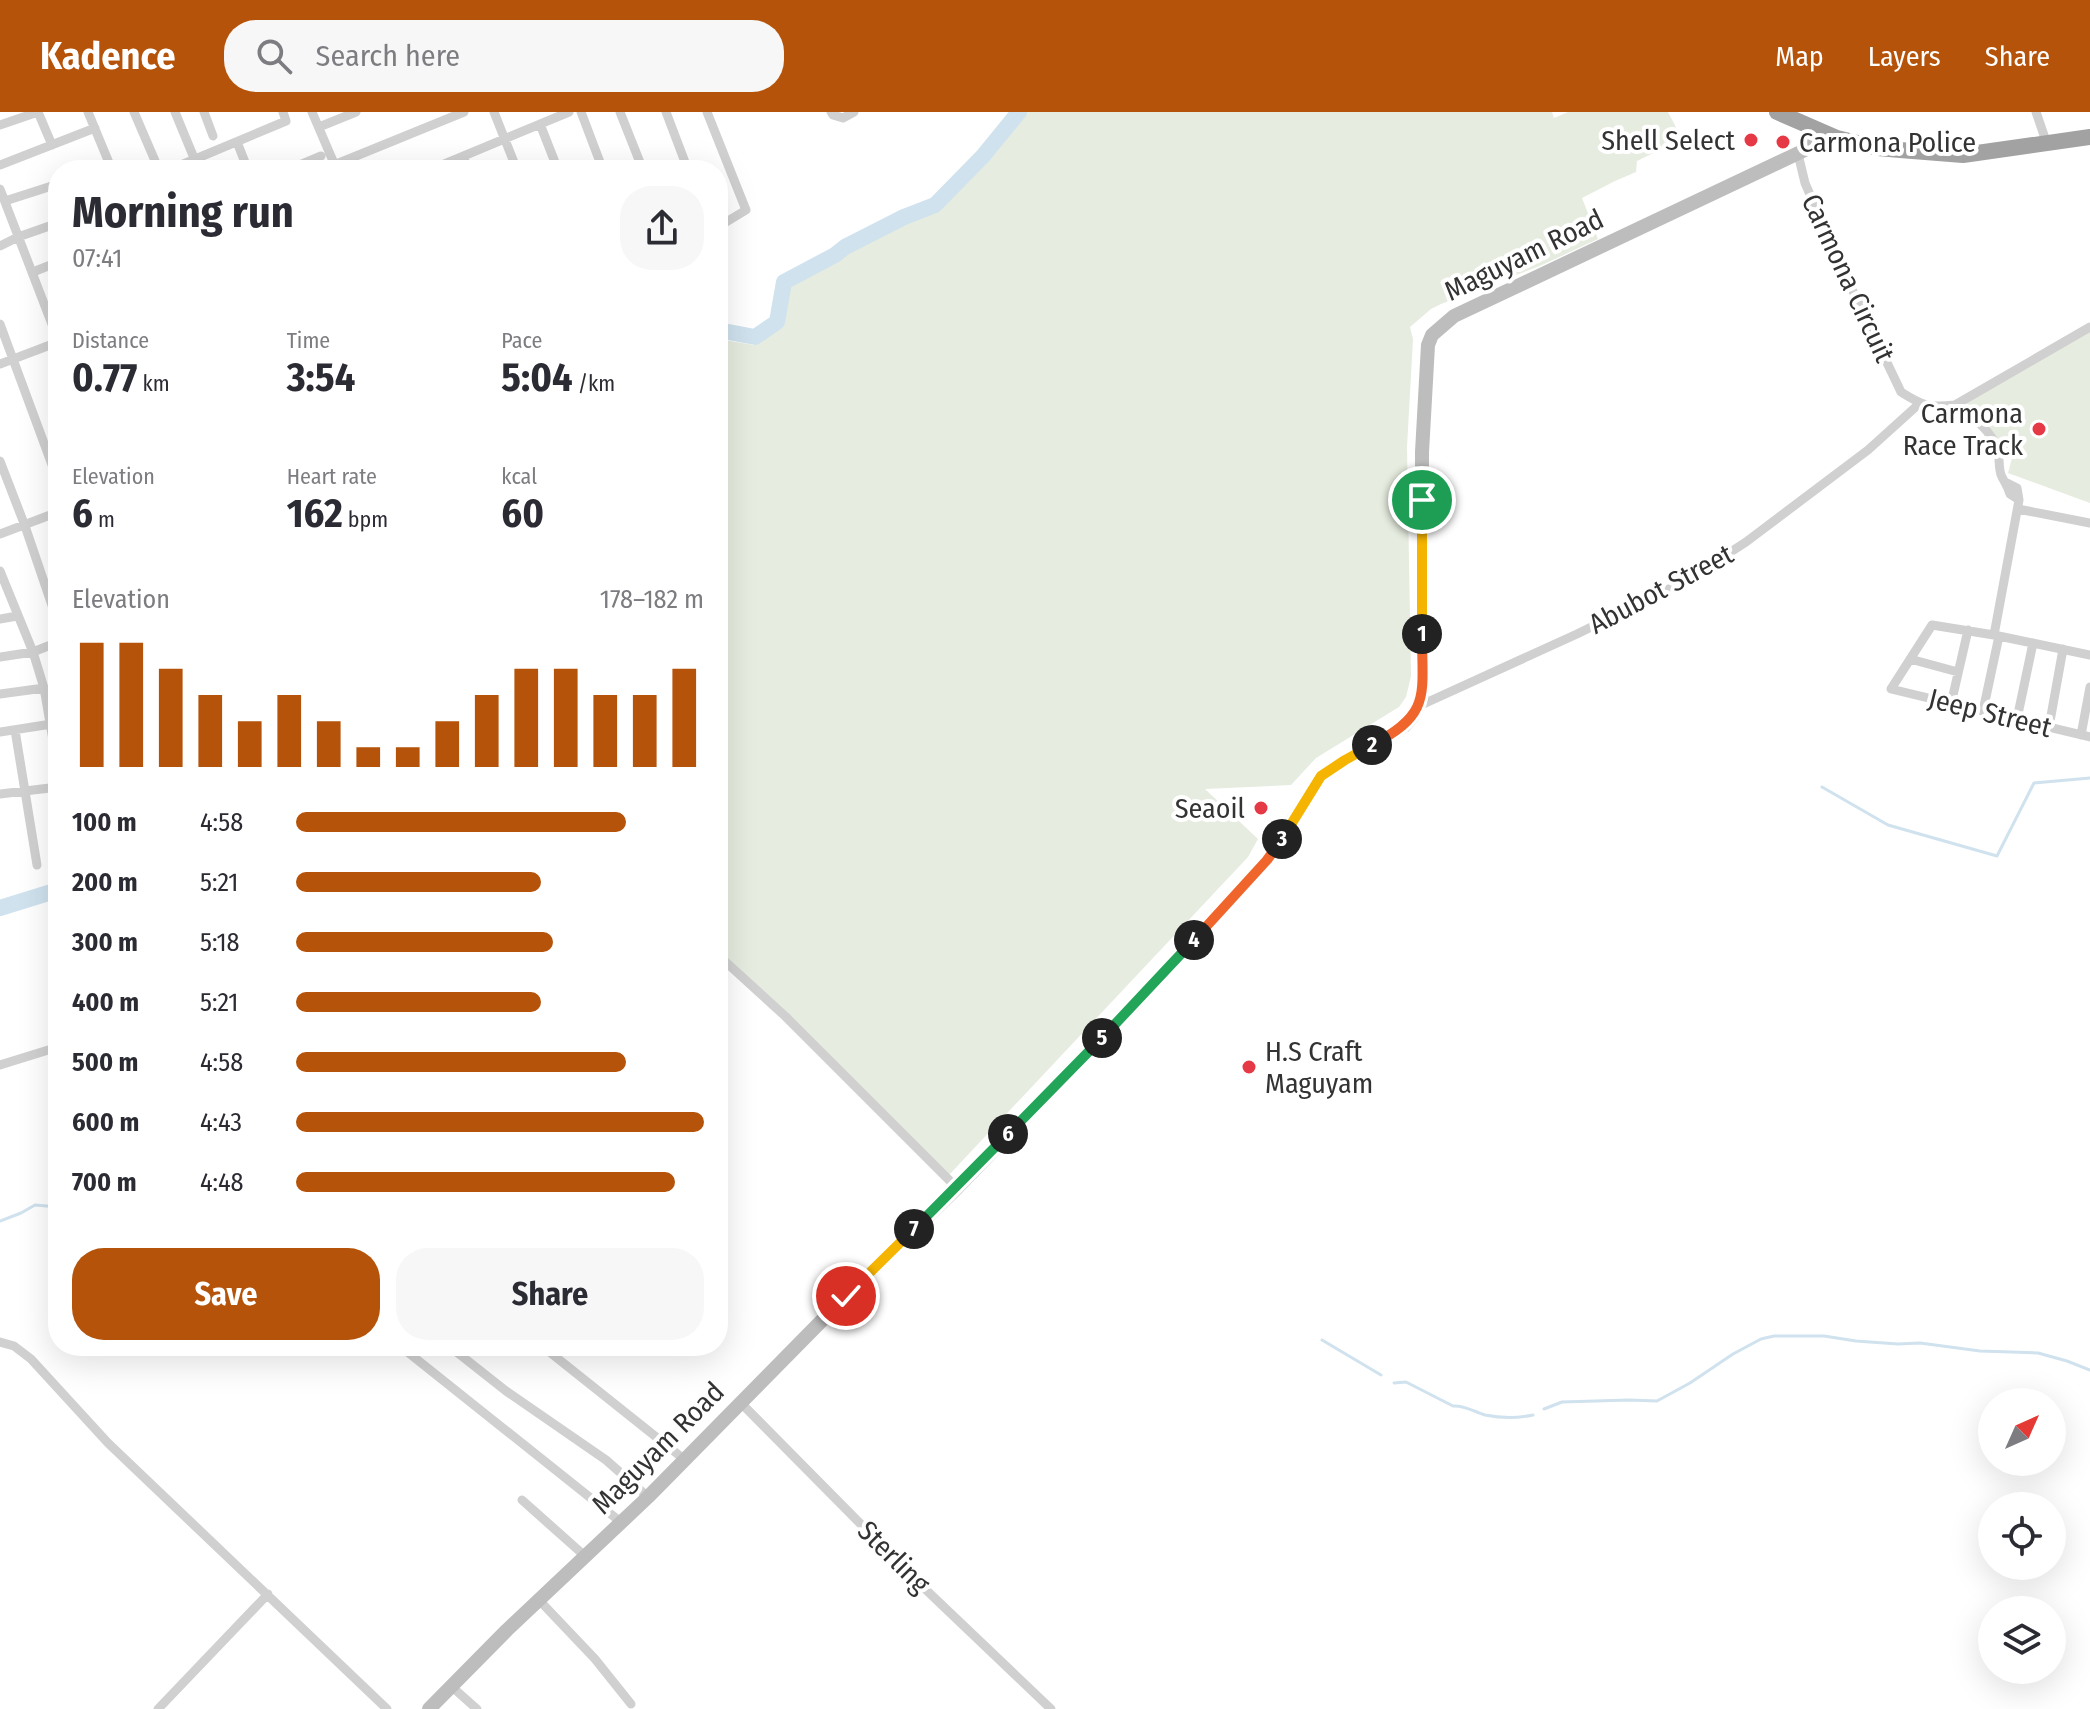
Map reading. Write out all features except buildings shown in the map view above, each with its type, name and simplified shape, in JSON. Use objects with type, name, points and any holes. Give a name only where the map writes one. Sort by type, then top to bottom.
[{"type":"highway","points":[[1777,112],[1847,141],[1878,148],[1963,155],[2090,137]]},
{"type":"main road","name":"Maguyam Road","points":[[429,1709],[622,1523],[957,1188],[1135,1004],[1267,860],[1321,776],[1397,731],[1412,717],[1422,698],[1422,452],[1428,345],[1432,335],[1454,316],[1798,154],[1807,149],[1819,131]]},
{"type":"street","points":[[0,125],[38,112],[52,145]]},
{"type":"street","points":[[88,112],[108,160]]},
{"type":"street","points":[[134,112],[155,160]]},
{"type":"street","points":[[175,112],[194,160],[286,121],[283,112]]},
{"type":"street","points":[[204,112],[213,136]]},
{"type":"street","points":[[312,112],[332,160]]},
{"type":"street","points":[[319,127],[356,112]]},
{"type":"street","points":[[353,160],[464,112]]},
{"type":"street","points":[[494,112],[513,160]]},
{"type":"street","points":[[455,160],[569,112]]},
{"type":"street","points":[[581,112],[599,160]]},
{"type":"street","points":[[620,112],[639,160]]},
{"type":"street","points":[[666,112],[684,160]]},
{"type":"street","points":[[707,112],[726,160]]},
{"type":"street","points":[[831,112],[843,118],[854,112]]},
{"type":"street","points":[[2036,112],[2047,144]]},
{"type":"street","points":[[540,124],[554,160]]},
{"type":"street","points":[[0,165],[95,128]]},
{"type":"street","points":[[237,142],[244,160]]},
{"type":"street","name":"Carmona Circuit","points":[[1798,154],[1805,183],[1839,262],[1901,392],[1919,404]]},
{"type":"street","points":[[312,160],[321,156]]},
{"type":"street","points":[[728,165],[746,210],[728,221]]},
{"type":"street","points":[[0,189],[48,314]]},
{"type":"street","points":[[5,201],[48,191]]},
{"type":"street","points":[[0,246],[48,226]]},
{"type":"street","points":[[33,272],[48,266]]},
{"type":"street","points":[[0,324],[48,454]]},
{"type":"street","points":[[1919,404],[1935,407],[1955,405],[2090,327]]},
{"type":"street","points":[[0,364],[48,345]]},
{"type":"street","name":"Abubot Street","points":[[1418,707],[1689,579],[1746,542],[1868,450],[1919,404]]},
{"type":"street","points":[[1955,405],[1967,411],[1998,448],[2001,476],[2017,488],[2018,504],[1983,711]]},
{"type":"street","points":[[0,461],[48,594]]},
{"type":"street","points":[[2018,504],[2090,523]]},
{"type":"street","points":[[0,534],[48,516]]},
{"type":"street","points":[[0,571],[33,652],[48,702]]},
{"type":"street","points":[[0,619],[17,616]]},
{"type":"street","points":[[1958,672],[1910,659],[1932,625],[2090,655]]},
{"type":"street","points":[[1951,704],[1968,630]]},
{"type":"street","points":[[2017,719],[2033,643]]},
{"type":"street","points":[[0,657],[33,652],[48,646]]},
{"type":"street","points":[[2049,727],[2063,649]]},
{"type":"street","name":"Jeep Street","points":[[1910,659],[1891,689],[2086,736]]},
{"type":"street","points":[[2086,736],[2090,687]]},
{"type":"street","points":[[0,694],[44,688]]},
{"type":"street","points":[[0,732],[48,724]]},
{"type":"street","points":[[15,730],[37,865]]},
{"type":"street","points":[[0,794],[48,789]]},
{"type":"street","points":[[728,964],[785,1016],[957,1188]]},
{"type":"street","points":[[0,1065],[48,1050]]},
{"type":"street","points":[[0,1342],[14,1346],[31,1359],[108,1443],[387,1709]]},
{"type":"street","points":[[413,1356],[622,1523]]},
{"type":"street","points":[[462,1356],[506,1391],[606,1460],[648,1497]]},
{"type":"street","points":[[555,1356],[685,1460]]},
{"type":"street","name":"Sterling","points":[[740,1402],[922,1586],[1051,1709]]},
{"type":"street","points":[[522,1500],[586,1557]]},
{"type":"street","points":[[158,1709],[268,1594]]},
{"type":"street","points":[[539,1600],[595,1659],[631,1704]]},
{"type":"street","points":[[451,1686],[477,1709]]},
{"type":"shaded area","points":[[1023,112],[1552,112],[1554,118],[1568,112],[1668,112],[1682,139],[1637,161],[1636,172],[1582,198],[1598,239],[1542,265],[1441,304],[1410,327],[1413,339],[1407,447],[1411,676],[1406,697],[1399,707],[1316,758],[1291,785],[1205,789],[1258,839],[1248,857],[948,1176],[728,960],[728,341],[754,345],[782,324],[788,284],[905,221],[939,207]]},
{"type":"shaded area","name":"Carmona Race Track","points":[[2090,330],[2090,503],[2008,473],[2012,458],[1965,401]]},
{"type":"waterway","points":[[728,332],[755,337],[777,322],[784,282],[845,247],[935,205],[983,156],[1019,112]]},
{"type":"waterway","points":[[1822,787],[1888,825],[1997,856],[2034,783],[2090,778]]},
{"type":"waterway","points":[[0,908],[48,893]]},
{"type":"waterway","points":[[0,1221],[35,1205],[48,1206]]},
{"type":"waterway","points":[[1544,1409],[1562,1402],[1657,1401],[1733,1354],[1761,1339],[1774,1336],[1824,1336],[1980,1351],[2038,1353],[2090,1370]]},
{"type":"waterway","points":[[1322,1340],[1381,1375]]},
{"type":"waterway","points":[[1394,1383],[1406,1382],[1453,1406],[1485,1415],[1533,1415]]},
{"type":"place","name":"Shell Select","points":[[1751,140]]},
{"type":"place","name":"Carmona Police","points":[[1783,142]]},
{"type":"place","name":"Carmona Race Track","points":[[2039,429]]},
{"type":"place","name":"Seaoil","points":[[1261,808]]},
{"type":"place","name":"H.S Craft Maguyam","points":[[1249,1067]]},
{"type":"route","points":[[846,1296],[957,1188],[1135,1004],[1267,860],[1321,776],[1397,731],[1412,717],[1422,698],[1422,500]]}]
